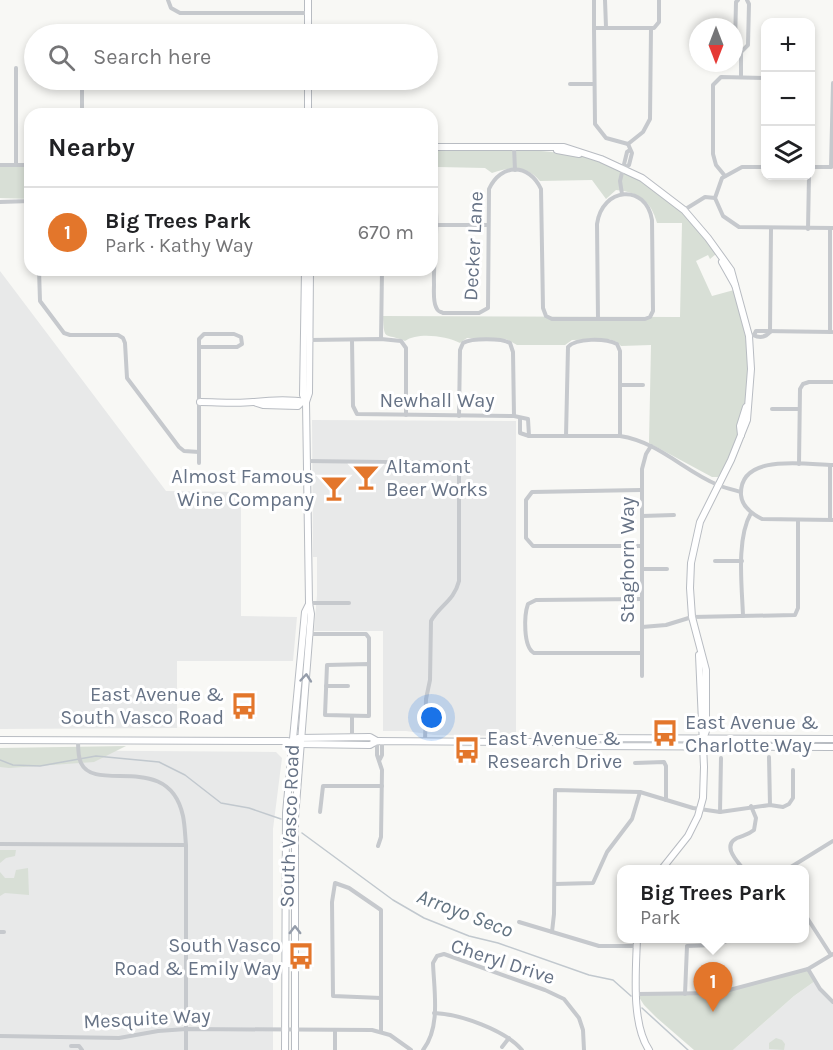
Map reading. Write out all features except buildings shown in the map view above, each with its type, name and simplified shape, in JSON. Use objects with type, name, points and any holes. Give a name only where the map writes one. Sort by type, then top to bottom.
[{"type":"main road","points":[[308,0],[308,24]]},
{"type":"main road","points":[[308,90],[308,108]]},
{"type":"main road","points":[[438,147],[564,147],[624,165],[684,210],[708,238],[735,285],[751,336],[747,420],[731,460],[700,522],[694,543],[690,573],[692,617],[706,670],[704,786],[700,808],[688,836],[665,865]]},
{"type":"main road","name":"South Vasco Road","points":[[305,276],[308,340]]},
{"type":"main road","name":"South Vasco Road","points":[[295,1050],[294,839],[311,614],[303,395],[308,340],[310,276]]},
{"type":"main road","points":[[200,402],[253,402],[264,399],[304,402]]},
{"type":"main road","name":"South Vasco Road","points":[[285,1050],[286,813],[305,612],[309,603]]},
{"type":"main road","points":[[0,740],[292,741],[370,737],[380,741],[570,742],[582,738],[833,747]]},
{"type":"main road","points":[[703,742],[833,739]]},
{"type":"main road","points":[[301,740],[370,745],[380,741]]},
{"type":"main road","points":[[637,943],[637,1006],[640,1033],[649,1050]]},
{"type":"street","points":[[168,0],[171,8],[180,13],[308,13]]},
{"type":"street","points":[[594,0],[595,124],[606,138],[628,144]]},
{"type":"street","points":[[605,0],[606,27]]},
{"type":"street","points":[[594,28],[651,28],[656,26],[659,22],[659,0]]},
{"type":"street","points":[[736,18],[738,0]]},
{"type":"street","points":[[743,50],[748,45],[749,4],[747,0]]},
{"type":"street","points":[[628,144],[643,132],[650,119],[651,28]]},
{"type":"street","points":[[16,68],[16,165]]},
{"type":"street","points":[[741,72],[741,77]]},
{"type":"street","points":[[725,177],[716,165],[712,154],[712,85],[721,77],[761,78]]},
{"type":"street","points":[[815,167],[832,167],[833,83]]},
{"type":"street","points":[[570,84],[594,84]]},
{"type":"street","points":[[82,90],[82,108]]},
{"type":"street","points":[[624,165],[629,165],[632,153],[628,144]]},
{"type":"street","points":[[514,147],[515,170],[530,174],[541,189],[543,308],[546,316],[552,319],[598,319],[645,319],[650,317],[653,311],[649,207],[639,199],[622,194],[605,203],[598,216],[598,319]]},
{"type":"street","points":[[622,194],[620,181],[627,152],[630,150]]},
{"type":"street","points":[[0,165],[24,165]]},
{"type":"street","points":[[751,336],[756,331],[832,332],[831,228],[739,227],[723,216],[715,198],[722,178],[742,166],[761,167]]},
{"type":"street","name":"Decker Lane","points":[[434,276],[435,305],[439,312],[483,313],[488,308],[488,197],[492,183],[501,174],[515,170]]},
{"type":"street","points":[[808,229],[809,180]]},
{"type":"street","points":[[684,210],[705,197],[715,198]]},
{"type":"street","points":[[0,201],[24,201]]},
{"type":"street","points":[[438,225],[488,225]]},
{"type":"street","points":[[770,332],[771,229]]},
{"type":"street","points":[[39,276],[40,301],[62,331],[70,335],[115,335],[123,338],[127,378],[179,447],[184,451],[199,452]]},
{"type":"street","points":[[381,339],[382,276]]},
{"type":"street","points":[[199,463],[200,339],[204,334],[234,334],[242,340],[242,344],[237,347],[200,347]]},
{"type":"street","points":[[308,340],[381,339],[396,340],[405,345],[406,415]]},
{"type":"street","name":"Newhall Way","points":[[352,340],[353,406],[355,412],[360,415],[520,417]]},
{"type":"street","points":[[459,416],[460,350],[463,343],[470,340],[504,340],[510,344],[513,352],[514,416]]},
{"type":"street","points":[[566,436],[567,352],[570,344],[577,341],[609,341],[616,344],[620,351],[620,436]]},
{"type":"street","points":[[799,464],[800,389],[809,381],[833,382]]},
{"type":"street","points":[[620,385],[642,385]]},
{"type":"street","points":[[772,409],[799,409]]},
{"type":"street","points":[[529,436],[528,418],[520,417],[520,433],[529,436],[635,438],[717,485],[741,492]]},
{"type":"street","name":"Staghorn Way","points":[[642,676],[643,463],[651,446]]},
{"type":"street","points":[[307,461],[459,463],[459,581],[454,596],[435,613],[431,621],[430,680],[426,699],[424,742]]},
{"type":"street","points":[[799,464],[832,465],[832,520],[762,519],[751,513],[744,504],[741,492],[747,476],[761,465],[799,464]]},
{"type":"street","points":[[642,490],[532,492],[526,500],[526,538],[533,546],[642,546]]},
{"type":"street","points":[[743,616],[744,531],[751,513]]},
{"type":"street","points":[[642,516],[674,515]]},
{"type":"street","points":[[642,627],[666,626],[692,617],[795,615],[798,608],[798,520]]},
{"type":"street","points":[[715,561],[742,561]]},
{"type":"street","points":[[642,569],[667,569]]},
{"type":"street","points":[[642,599],[536,600],[526,606],[526,632],[527,646],[534,653],[642,653]]},
{"type":"street","points":[[309,603],[349,603]]},
{"type":"street","points":[[309,634],[366,634],[369,638],[369,664],[369,716],[325,715],[327,665],[369,664]]},
{"type":"street","points":[[326,686],[348,686]]},
{"type":"street","points":[[352,716],[352,737]]},
{"type":"street","points":[[78,740],[80,760],[85,770],[92,774],[145,777],[162,784],[180,805],[186,845],[186,1050]]},
{"type":"street","points":[[378,846],[381,837],[382,786],[382,770],[380,759],[377,756],[380,741]]},
{"type":"street","points":[[770,757],[770,805]]},
{"type":"street","points":[[720,812],[721,758]]},
{"type":"street","points":[[635,763],[664,762],[666,800]]},
{"type":"street","points":[[552,932],[555,884],[555,790],[640,792],[720,812],[751,806],[783,807],[793,798],[793,770]]},
{"type":"street","points":[[320,812],[323,786],[382,786]]},
{"type":"street","points":[[555,884],[593,883],[612,844],[632,819],[640,792]]},
{"type":"street","points":[[740,865],[731,851],[732,843],[735,838],[747,835],[754,830],[756,818],[751,806]]},
{"type":"street","points":[[794,865],[833,841]]},
{"type":"street","points":[[0,844],[186,845]]},
{"type":"street","points":[[381,998],[333,996],[332,913],[335,883],[349,888],[381,910],[381,998],[381,1032],[399,1040],[411,1050]]},
{"type":"street","points":[[637,996],[718,993],[808,969],[832,954],[809,919]]},
{"type":"street","points":[[519,922],[599,946],[628,943]]},
{"type":"street","points":[[685,994],[687,946],[721,943]]},
{"type":"street","name":"Cheryl Drive","points":[[423,1050],[432,1033],[433,963],[437,956],[444,954],[564,999],[579,1018],[583,1029],[584,1050]]},
{"type":"street","points":[[808,969],[820,988],[833,1002]]},
{"type":"street","points":[[434,1013],[451,1015],[498,1032],[522,1050]]},
{"type":"street","name":"Mesquite Way","points":[[0,1036],[119,1038],[186,1029],[381,1032]]},
{"type":"street","points":[[335,1031],[335,1050]]},
{"type":"street","points":[[502,1047],[509,1038]]},
{"type":"street","points":[[71,1046],[80,1046],[82,1050]]},
{"type":"shaded area","points":[[438,149],[526,150],[563,153],[609,164],[637,178],[685,214],[716,254],[710,259],[708,255],[696,261],[712,296],[734,290],[748,360],[747,389],[738,433],[726,465],[718,477],[712,477],[649,443],[651,345],[621,346],[609,339],[572,340],[565,345],[517,345],[506,339],[467,338],[460,343],[447,338],[424,336],[405,341],[385,333],[383,316],[680,317],[682,223],[657,223],[647,203],[631,193],[616,190],[606,199],[592,180],[540,181],[523,170],[505,169],[492,173],[485,168],[438,167]]},
{"type":"shaded area","points":[[0,167],[24,167],[24,199],[0,198]]},
{"type":"shaded area","points":[[0,271],[166,491],[241,492],[241,616],[297,617],[293,661],[177,661],[177,728],[0,729]]},
{"type":"shaded area","points":[[312,420],[516,421],[516,736],[434,735],[383,731],[383,631],[314,631],[317,557],[313,557]]},
{"type":"shaded area","points":[[126,746],[94,762],[0,767],[0,748]]},
{"type":"shaded area","points":[[0,750],[276,752],[282,758],[273,829],[273,1050],[0,1050]]},
{"type":"shaded area","points":[[0,850],[16,850],[15,856],[6,858],[0,863]]},
{"type":"shaded area","points":[[28,868],[29,895],[5,893],[0,896],[0,872],[5,878],[14,878],[16,870]]},
{"type":"shaded area","points":[[808,969],[815,981],[794,996],[733,1050],[694,1050],[657,1018],[637,994],[718,993]]},
{"type":"shaded area","points":[[815,981],[833,1001],[833,1050],[733,1050],[794,996]]},
{"type":"shaded area","points":[[776,1038],[785,1044],[784,1050],[769,1049],[769,1043]]},
{"type":"waterway","name":"Arroyo Seco","points":[[0,760],[13,765],[40,766],[96,756],[159,762],[185,775],[221,803],[249,808],[281,819]]},
{"type":"waterway","name":"Arroyo Seco","points":[[302,833],[393,900],[424,918],[469,936],[498,943],[589,975],[613,980],[631,996]]},
{"type":"waterway","name":"Arroyo Seco","points":[[642,1008],[688,1050]]},
{"type":"place","name":"Altamont Beer Works","points":[[366,477]]},
{"type":"place","name":"Almost Famous Wine Company","points":[[334,488]]},
{"type":"place","name":"East Avenue & South Vasco Road","points":[[244,706]]},
{"type":"place","name":"East Avenue & Charlotte Way","points":[[665,733]]},
{"type":"place","name":"East Avenue & Research Drive","points":[[467,750]]},
{"type":"place","name":"South Vasco Road & Emily Way","points":[[301,956]]},
{"type":"place","name":"Big Trees Park","points":[[713,1012]]}]
